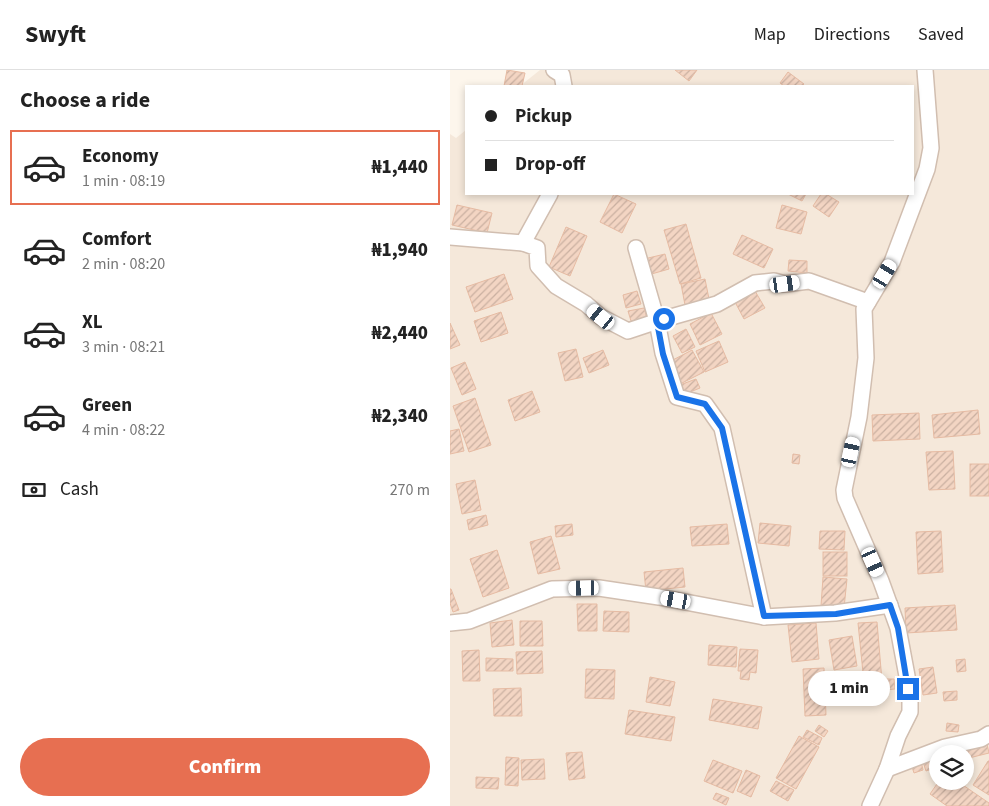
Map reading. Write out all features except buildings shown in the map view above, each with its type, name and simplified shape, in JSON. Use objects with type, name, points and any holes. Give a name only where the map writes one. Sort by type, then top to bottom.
[{"type":"street","points":[[554,70],[562,76],[564,85]]},
{"type":"street","points":[[870,806],[887,769],[898,736],[910,712],[907,676],[898,628],[881,581],[845,498],[844,490],[860,408],[866,358],[864,309],[892,262],[927,169],[931,148],[925,70]]},
{"type":"street","points":[[523,243],[549,195]]},
{"type":"street","points":[[450,237],[523,243],[536,248],[538,266],[556,286],[586,304],[601,317],[628,331],[717,304],[755,283],[774,281],[785,284],[809,281],[868,302]]},
{"type":"street","points":[[636,248],[657,322],[663,354],[677,397],[705,404],[722,428],[764,616]]},
{"type":"street","points":[[450,623],[469,621],[552,589],[599,588],[764,616],[836,614],[890,605]]},
{"type":"street","points":[[887,769],[945,746],[981,739],[989,734]]},
{"type":"shaded area","points":[[540,70],[989,70],[989,806],[450,806],[450,134],[456,138],[465,131],[465,195],[914,195],[914,85],[521,85]]},
{"type":"route","points":[[664,319],[657,322],[663,354],[677,397],[705,404],[722,428],[764,616],[836,614],[890,605],[898,628],[908,689]]}]
